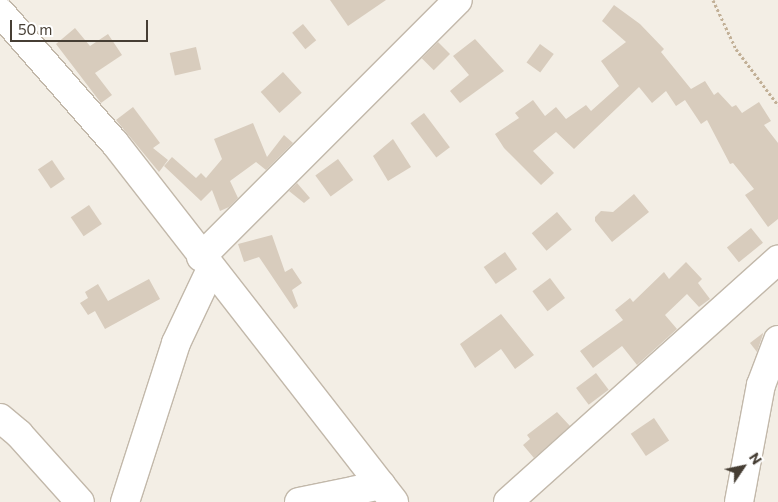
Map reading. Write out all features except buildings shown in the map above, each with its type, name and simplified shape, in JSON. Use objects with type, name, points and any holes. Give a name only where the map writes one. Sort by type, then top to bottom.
[{"type":"street","points":[[125,502],[176,343],[206,263],[458,0]]},
{"type":"street","points":[[0,12],[114,142],[387,494]]},
{"type":"street","points":[[508,502],[778,260]]},
{"type":"street","points":[[739,502],[761,385],[778,340]]},
{"type":"street","points":[[0,418],[19,434],[80,502]]},
{"type":"street","points":[[299,502],[387,494]]},
{"type":"path","points":[[713,0],[736,49],[778,105]]}]
